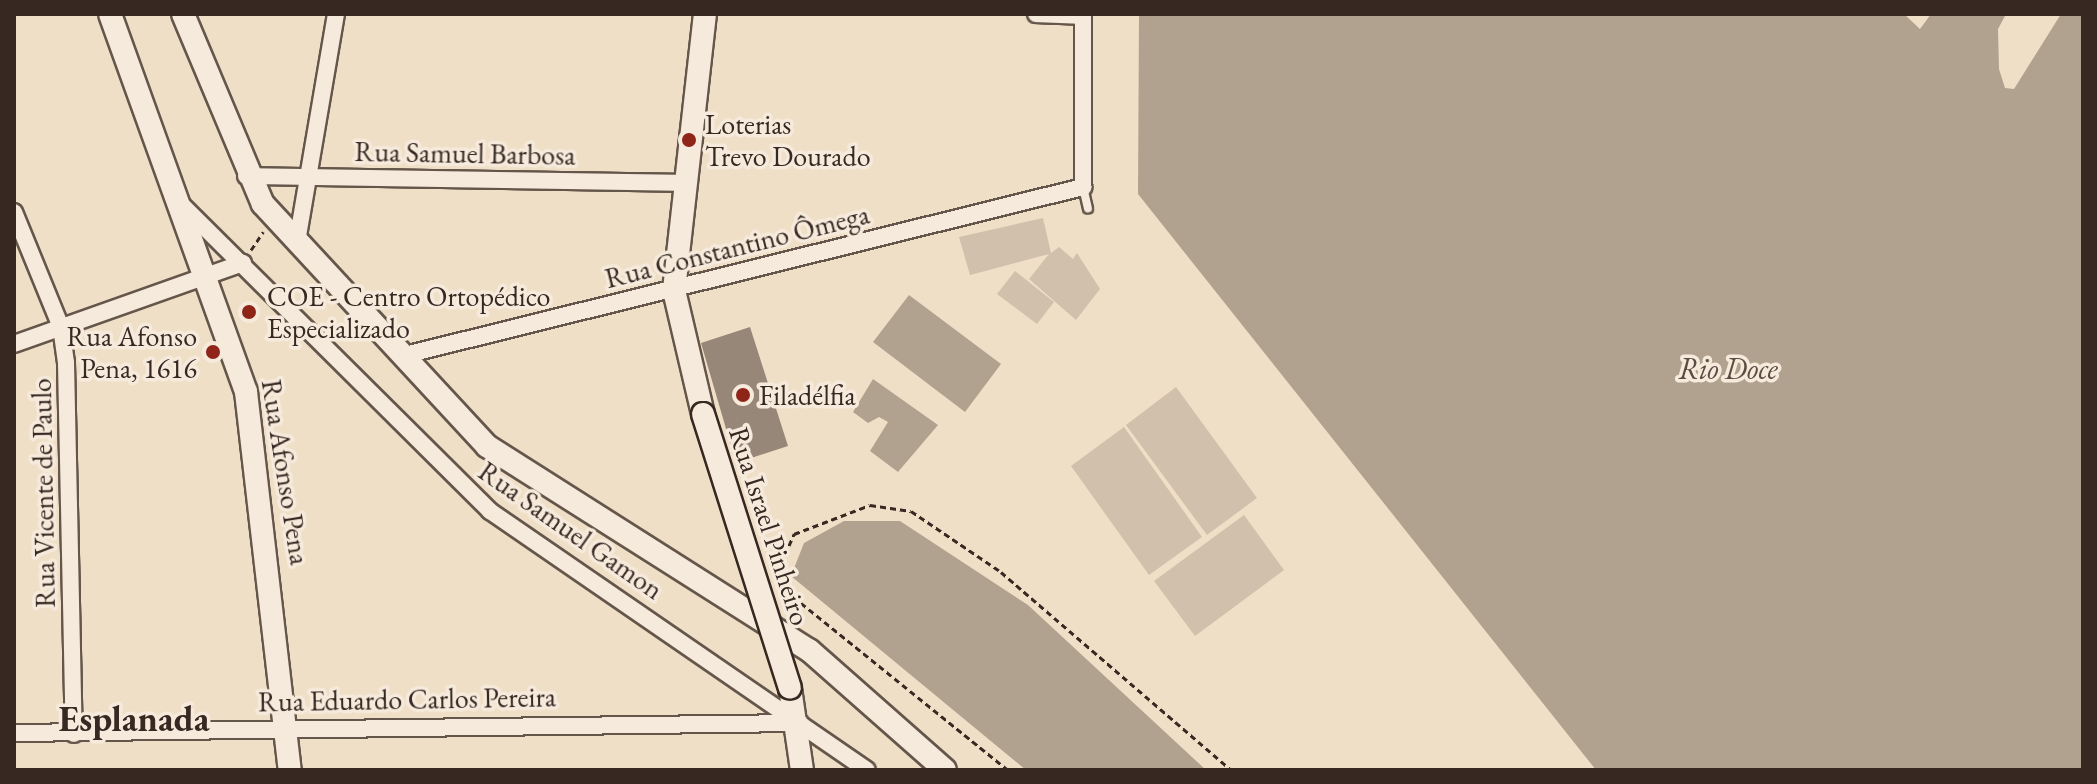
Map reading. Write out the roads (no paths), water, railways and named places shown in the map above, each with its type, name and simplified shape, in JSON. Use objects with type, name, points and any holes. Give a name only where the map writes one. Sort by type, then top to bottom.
[{"type":"street","name":"Rua Afonso Pena","points":[[110,14],[173,197],[208,275],[257,438],[289,725],[290,770]]},
{"type":"street","points":[[183,14],[246,176],[268,211],[487,446],[809,650],[945,770]]},
{"type":"street","points":[[297,242],[336,14]]},
{"type":"street","name":"Rua Israel Pinheiro","points":[[705,14],[683,183],[674,290],[703,414],[800,723],[802,770]]},
{"type":"street","points":[[1036,14],[1083,15],[1083,187]]},
{"type":"street","name":"Rua Samuel Barbosa","points":[[246,176],[683,183]]},
{"type":"street","name":"Rua Constantino Ômega","points":[[405,355],[1083,187]]},
{"type":"street","name":"Rua Samuel Gamon","points":[[173,197],[490,511],[867,770]]},
{"type":"street","name":"Rua Vicente de Paulo","points":[[14,212],[61,327],[74,734]]},
{"type":"street","points":[[14,344],[243,263]]},
{"type":"street","name":"Rua Eduardo Carlos Pereira","points":[[14,733],[74,734],[289,725],[800,723]]},
{"type":"lane","points":[[1083,187],[1088,208]]},
{"type":"water","name":"Rio Doce","points":[[1139,14],[1904,14],[1920,29],[1931,14],[2006,14],[1998,29],[1999,69],[2005,88],[2014,89],[2061,14],[2083,14],[2083,770],[1596,770],[1138,194]]},
{"type":"water","points":[[909,295],[1001,364],[965,412],[873,342]]},
{"type":"water","points":[[873,379],[938,425],[898,472],[870,451],[888,422],[879,417],[868,423],[853,412]]},
{"type":"water","points":[[844,521],[900,521],[1028,605],[1206,770],[1026,770],[791,576],[804,543]]},
{"type":"place","name":"Loterias Trevo Dourado","points":[[689,140]]},
{"type":"place","name":"COE - Centro Ortopédico Especializado","points":[[249,312]]},
{"type":"place","name":"Rua Afonso Pena, 1616","points":[[213,352]]},
{"type":"place","name":"Filadélfia","points":[[743,395]]},
{"type":"district","name":"Esplanada","points":[[134,719]]}]
